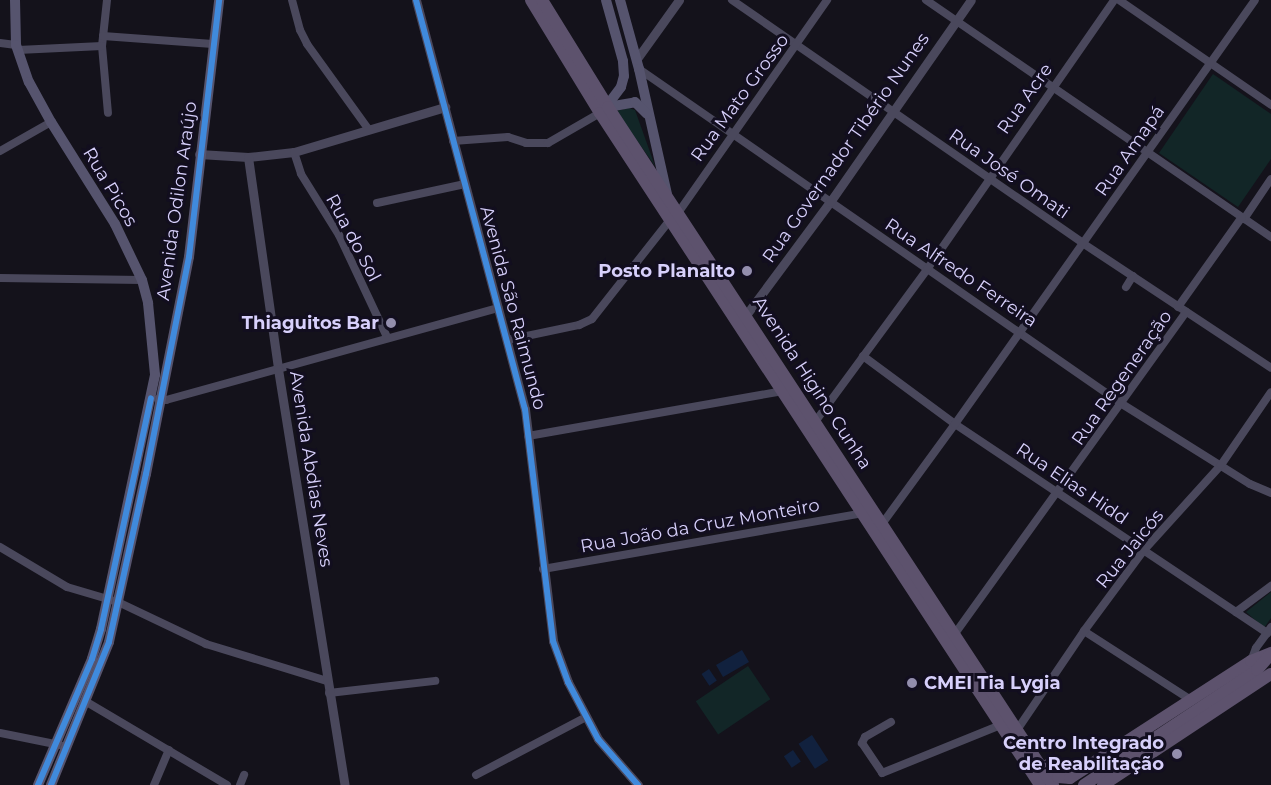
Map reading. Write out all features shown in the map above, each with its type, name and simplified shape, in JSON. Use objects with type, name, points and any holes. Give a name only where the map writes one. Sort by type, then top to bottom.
[{"type":"main road","name":"Rua Picos","points":[[15,0],[17,47],[29,82],[51,122],[115,224],[142,279],[148,303],[155,399]]},
{"type":"main road","name":"Avenida Odilon Araújo","points":[[51,785],[104,657],[112,600],[155,399],[189,256],[199,154],[219,0]]},
{"type":"main road","name":"Avenida Higino Cunha","points":[[531,0],[740,316],[815,422],[1034,756],[1049,785]]},
{"type":"main road","name":"Avenida Higino Cunha","points":[[542,0],[604,110],[667,195],[674,216]]},
{"type":"main road","points":[[604,110],[623,82],[624,69],[606,0]]},
{"type":"main road","points":[[620,0],[667,195]]},
{"type":"main road","points":[[604,110],[635,102],[644,108],[650,120]]},
{"type":"main road","name":"Avenida Higino Cunha","points":[[740,316],[783,391],[1030,769],[1049,785]]},
{"type":"main road","name":"Avenida Odilon Araújo","points":[[38,785],[92,659],[112,600]]},
{"type":"main road","points":[[1084,785],[1271,654]]},
{"type":"main road","points":[[1034,756],[1058,777],[1070,778],[1191,700],[1254,665],[1271,666]]},
{"type":"main road","points":[[1103,785],[1271,674]]},
{"type":"main road","points":[[1030,769],[1032,785]]},
{"type":"street","points":[[107,0],[102,46],[108,112]]},
{"type":"street","points":[[292,0],[300,30],[307,44],[369,130]]},
{"type":"street","name":"Avenida São Raimundo","points":[[416,0],[525,409],[553,641],[561,665],[586,717],[606,752],[633,784]]},
{"type":"street","points":[[637,64],[679,0]]},
{"type":"street","name":"Rua José Omati","points":[[732,0],[1084,244],[1271,368]]},
{"type":"street","name":"Rua Mato Grosso","points":[[507,340],[579,325],[592,319],[674,216],[827,0]]},
{"type":"street","points":[[926,0],[1271,237]]},
{"type":"street","name":"Rua Governador Tibério Nunes","points":[[740,316],[830,202],[971,0]]},
{"type":"street","name":"Rua Acre","points":[[815,422],[927,268],[1114,0]]},
{"type":"street","points":[[1119,0],[1271,105]]},
{"type":"street","name":"Rua Amapá","points":[[882,524],[1084,244],[1255,0]]},
{"type":"street","points":[[104,36],[213,44]]},
{"type":"street","points":[[0,43],[17,47],[102,46]]},
{"type":"street","name":"Rua Alfredo Ferreira","points":[[637,64],[731,134],[1122,404],[1251,484],[1271,493]]},
{"type":"street","points":[[199,154],[248,157],[294,152],[445,107]]},
{"type":"street","points":[[453,141],[508,136],[526,143],[548,143],[604,110]]},
{"type":"street","points":[[0,151],[51,122]]},
{"type":"street","name":"Rua do Sol","points":[[294,152],[301,174],[339,235],[387,337]]},
{"type":"street","name":"Avenida Abdias Neves","points":[[248,157],[278,369],[345,785]]},
{"type":"street","name":"Rua Regeneração","points":[[1178,307],[1271,179]]},
{"type":"street","points":[[377,203],[465,184]]},
{"type":"street","points":[[1126,287],[1133,276]]},
{"type":"street","points":[[0,278],[142,279]]},
{"type":"street","points":[[155,399],[166,400],[498,308]]},
{"type":"street","name":"Rua Regeneração","points":[[954,635],[1059,493],[1186,312]]},
{"type":"street","name":"Rua Elias Hidd","points":[[863,356],[955,424],[1236,612],[1269,630]]},
{"type":"street","points":[[528,436],[783,391]]},
{"type":"street","name":"Rua Jaicós","points":[[1017,730],[1084,631],[1144,550],[1221,465],[1271,392]]},
{"type":"street","name":"Rua João da Cruz Monteiro","points":[[543,569],[863,513]]},
{"type":"street","points":[[0,547],[67,587],[112,600],[206,644],[327,681]]},
{"type":"street","points":[[1236,612],[1271,586]]},
{"type":"street","points":[[1254,665],[1269,630]]},
{"type":"street","points":[[1084,631],[1191,700]]},
{"type":"street","points":[[329,693],[435,681]]},
{"type":"street","points":[[85,701],[227,785]]},
{"type":"street","points":[[476,775],[586,717]]},
{"type":"street","points":[[891,722],[863,740],[862,743],[882,772],[1002,725]]},
{"type":"street","points":[[0,733],[56,743],[67,748]]},
{"type":"street","points":[[154,785],[169,750]]},
{"type":"street","points":[[240,785],[243,775]]},
{"type":"green space","points":[[1213,74],[1271,114],[1271,159],[1238,207],[1159,153]]},
{"type":"green space","points":[[629,108],[635,110],[655,166],[616,111]]},
{"type":"green space","points":[[1271,592],[1271,618],[1264,628],[1246,612]]},
{"type":"green space","points":[[748,666],[770,699],[718,734],[696,701]]},
{"type":"water","points":[[742,650],[749,662],[723,677],[716,665]]},
{"type":"water","points":[[709,669],[717,681],[709,686],[702,674]]},
{"type":"water","points":[[812,735],[828,760],[815,769],[799,744]]},
{"type":"water","points":[[793,750],[801,762],[792,768],[784,756]]},
{"type":"cycle path","points":[[51,785],[109,642],[146,474],[189,257],[219,0]]},
{"type":"cycle path","points":[[416,0],[525,409],[553,641],[568,682],[598,739],[638,785]]},
{"type":"cycle path","points":[[38,785],[92,659],[101,629],[151,398]]},
{"type":"place","name":"Posto Planalto","points":[[747,271]]},
{"type":"place","name":"Thiaguitos Bar","points":[[391,323]]},
{"type":"place","name":"CMEI Tia Lygia","points":[[912,683]]},
{"type":"place","name":"Centro Integrado de Reabilitação","points":[[1177,754]]}]
